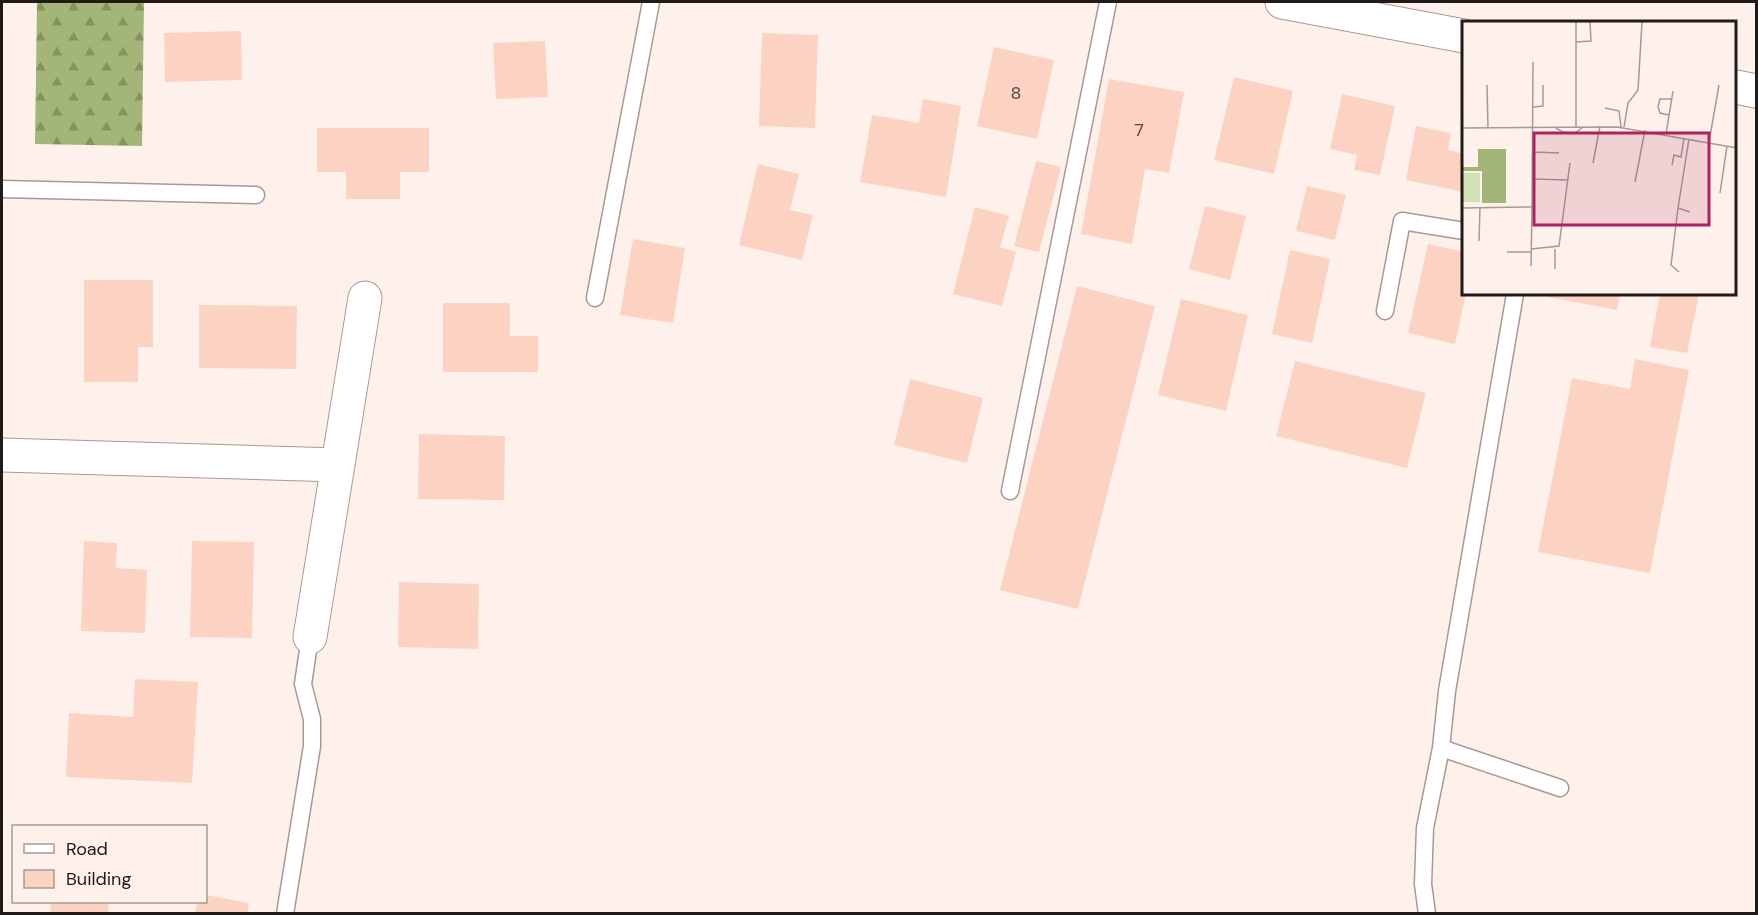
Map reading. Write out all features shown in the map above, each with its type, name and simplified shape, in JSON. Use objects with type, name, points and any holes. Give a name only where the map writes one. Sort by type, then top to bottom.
[{"type":"street","points":[[1282,2],[1322,5],[1462,36]]},
{"type":"street","points":[[310,636],[365,298]]},
{"type":"street","points":[[2,455],[338,465]]},
{"type":"lane","points":[[595,298],[651,2]]},
{"type":"lane","points":[[1010,491],[1108,2]]},
{"type":"lane","points":[[2,189],[256,195]]},
{"type":"lane","points":[[1385,311],[1402,221],[1462,231]]},
{"type":"lane","points":[[1427,914],[1423,884],[1425,828],[1441,748],[1447,691],[1515,296]]},
{"type":"lane","points":[[285,914],[312,746],[312,719],[303,684],[310,636]]},
{"type":"lane","points":[[1441,748],[1560,788]]},
{"type":"green space","points":[[37,2],[144,2],[142,146],[35,144]]},
{"type":"building","points":[[241,31],[242,80],[165,82],[164,33]]},
{"type":"building","points":[[762,33],[818,35],[815,128],[759,126]]},
{"type":"building","points":[[545,41],[548,97],[496,99],[493,43]]},
{"type":"building","points":[[994,47],[1054,60],[1037,139],[977,126]]},
{"type":"building","points":[[1234,77],[1293,91],[1274,174],[1214,160]]},
{"type":"building","points":[[1109,79],[1184,92],[1169,173],[1145,169],[1132,244],[1081,234]]},
{"type":"building","points":[[1342,94],[1395,106],[1380,175],[1354,170],[1357,155],[1330,149]]},
{"type":"building","points":[[923,99],[961,106],[946,197],[860,182],[872,115],[919,123]]},
{"type":"building","points":[[1416,126],[1451,133],[1448,150],[1462,154],[1462,192],[1406,180]]},
{"type":"building","points":[[317,128],[429,128],[429,172],[400,172],[400,199],[346,199],[346,172],[317,172]]},
{"type":"building","points":[[1036,161],[1061,167],[1039,252],[1014,246]]},
{"type":"building","points":[[758,164],[799,174],[790,210],[813,215],[802,260],[739,245]]},
{"type":"building","points":[[1307,186],[1346,195],[1335,240],[1296,231]]},
{"type":"building","points":[[1205,206],[1246,216],[1230,280],[1189,269]]},
{"type":"building","points":[[975,207],[1009,216],[1000,247],[1016,252],[1002,306],[953,294]]},
{"type":"building","points":[[633,239],[685,248],[673,323],[620,315]]},
{"type":"building","points":[[1428,244],[1462,252],[1462,296],[1466,296],[1455,344],[1408,333]]},
{"type":"building","points":[[1290,250],[1330,259],[1312,343],[1272,334]]},
{"type":"building","points":[[84,280],[153,280],[153,347],[138,347],[138,382],[84,382]]},
{"type":"building","points":[[1077,286],[1155,306],[1078,609],[1000,590]]},
{"type":"building","points":[[1547,296],[1620,296],[1617,310]]},
{"type":"building","points":[[1660,296],[1699,296],[1687,353],[1650,347]]},
{"type":"building","points":[[1181,299],[1248,315],[1226,411],[1158,395]]},
{"type":"building","points":[[443,303],[510,303],[510,336],[538,336],[538,372],[443,372]]},
{"type":"building","points":[[199,305],[297,306],[296,369],[199,368]]},
{"type":"building","points":[[1635,359],[1689,370],[1650,573],[1538,552],[1572,378],[1630,389]]},
{"type":"building","points":[[1295,361],[1426,393],[1407,468],[1276,436]]},
{"type":"building","points":[[910,379],[983,398],[967,463],[894,445]]},
{"type":"building","points":[[419,434],[505,436],[504,500],[418,499]]},
{"type":"building","points":[[84,541],[117,543],[116,568],[147,570],[145,633],[81,631]]},
{"type":"building","points":[[192,541],[254,542],[252,638],[190,637]]},
{"type":"building","points":[[399,582],[479,584],[478,649],[398,647]]},
{"type":"building","points":[[135,679],[198,682],[192,783],[66,777],[69,713],[133,717]]},
{"type":"building","points":[[207,895],[249,903],[247,914],[195,914],[197,903],[207,903]]},
{"type":"building","points":[[51,903],[109,903],[108,914],[50,914]]}]
